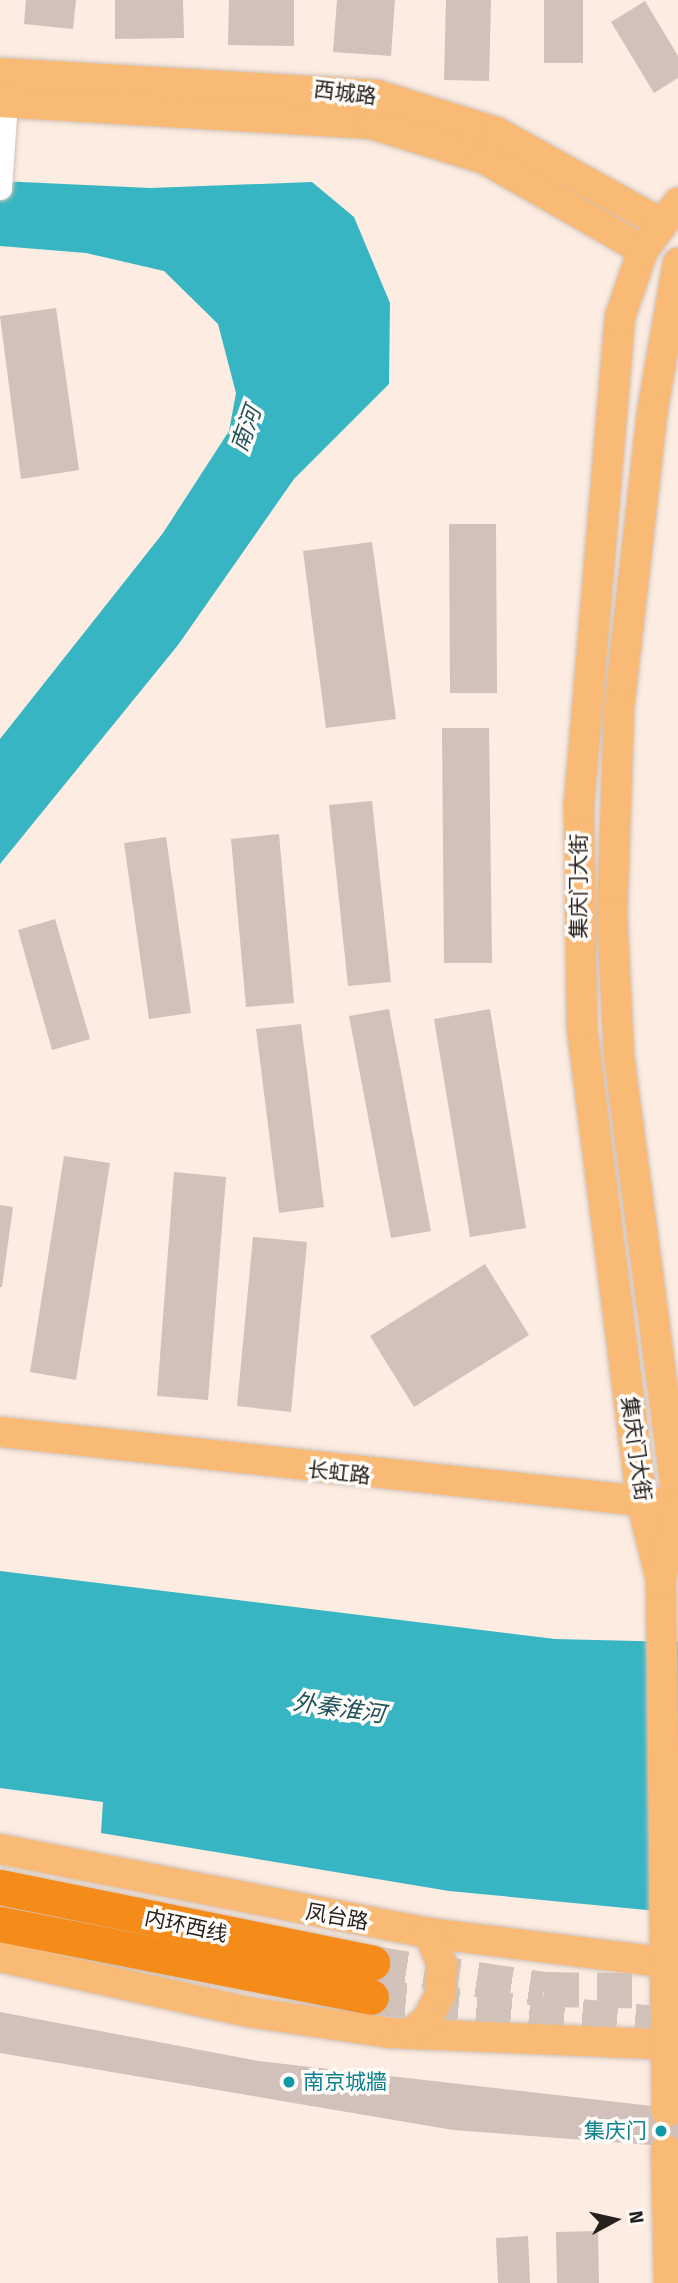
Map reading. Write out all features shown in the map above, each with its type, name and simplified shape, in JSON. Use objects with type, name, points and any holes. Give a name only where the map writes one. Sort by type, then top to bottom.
[{"type":"highway","name":"内环西线","points":[[0,1887],[372,1980],[0,1924]]},
{"type":"main road","name":"西城路","points":[[0,73],[377,95],[496,132],[669,213]]},
{"type":"main road","name":"西城路","points":[[3,102],[371,124],[485,159],[643,250]]},
{"type":"main road","name":"集庆门大街","points":[[661,1588],[642,1503],[582,1025],[579,805],[621,317],[643,250],[669,213]]},
{"type":"main road","name":"集庆门大街","points":[[667,2112],[672,2045],[670,1964],[662,1922],[661,1588],[678,1503],[619,1056],[612,914],[620,708],[667,296],[678,262]]},
{"type":"main road","name":"长虹路","points":[[0,1432],[642,1503],[678,1503]]},
{"type":"main road","name":"凤台路","points":[[0,1849],[429,1933],[670,1964]]},
{"type":"main road","points":[[409,2034],[427,2021],[440,1994],[442,1965],[429,1933]]},
{"type":"main road","points":[[0,1957],[248,2012],[409,2034],[672,2045]]},
{"type":"main road","points":[[666,2150],[669,2283]]},
{"type":"street","points":[[0,188],[3,102]]},
{"type":"water","name":"南河","points":[[0,181],[150,188],[312,182],[354,217],[390,303],[389,384],[294,479],[178,645],[0,864],[0,739],[163,533],[229,431],[236,393],[218,324],[164,271],[86,253],[0,246]]},
{"type":"water","name":"外秦淮河","points":[[0,1571],[555,1639],[678,1642],[678,1913],[449,1891],[101,1833],[103,1802],[0,1788]]},
{"type":"building","points":[[26,0],[76,0],[73,29],[24,24]]},
{"type":"building","points":[[115,0],[183,0],[184,38],[115,39]]},
{"type":"building","points":[[229,0],[294,0],[294,46],[228,45]]},
{"type":"building","points":[[337,0],[395,0],[391,56],[333,52]]},
{"type":"building","points":[[446,0],[491,0],[489,81],[444,80]]},
{"type":"building","points":[[544,0],[583,0],[583,63],[544,63]]},
{"type":"building","points":[[645,1],[678,56],[678,78],[654,93],[611,22]]},
{"type":"building","points":[[56,308],[79,470],[21,479],[0,316]]},
{"type":"building","points":[[449,524],[496,524],[497,693],[450,693]]},
{"type":"building","points":[[372,542],[396,719],[326,728],[303,551]]},
{"type":"building","points":[[442,728],[489,728],[492,963],[444,963]]},
{"type":"building","points":[[372,801],[391,982],[348,986],[329,805]]},
{"type":"building","points":[[279,834],[294,1003],[246,1007],[231,839]]},
{"type":"building","points":[[166,837],[191,1013],[149,1019],[124,843]]},
{"type":"building","points":[[55,919],[90,1039],[52,1050],[18,930]]},
{"type":"building","points":[[389,1009],[431,1231],[391,1238],[349,1016]]},
{"type":"building","points":[[490,1009],[526,1228],[470,1237],[434,1019]]},
{"type":"building","points":[[301,1024],[324,1207],[279,1213],[256,1029]]},
{"type":"building","points":[[64,1156],[110,1163],[76,1380],[30,1372]]},
{"type":"building","points":[[174,1172],[226,1177],[208,1400],[157,1396]]},
{"type":"building","points":[[0,1205],[13,1207],[2,1287],[0,1287]]},
{"type":"building","points":[[253,1237],[307,1242],[291,1412],[237,1406]]},
{"type":"building","points":[[485,1264],[529,1335],[414,1407],[370,1336]]},
{"type":"building","name":"南京城牆","points":[[0,2012],[258,2061],[678,2109],[678,2147],[453,2130],[0,2053]]},
{"type":"building","points":[[598,2231],[599,2283],[557,2283],[556,2232]]},
{"type":"building","points":[[528,2236],[530,2283],[498,2283],[496,2238]]},
{"type":"tunnel","points":[[372,1963],[544,1989],[678,1991]]},
{"type":"tunnel","points":[[371,1997],[678,2025]]},
{"type":"place","name":"南京城牆","points":[[289,2082]]},
{"type":"place","name":"集庆门","points":[[661,2131]]}]
